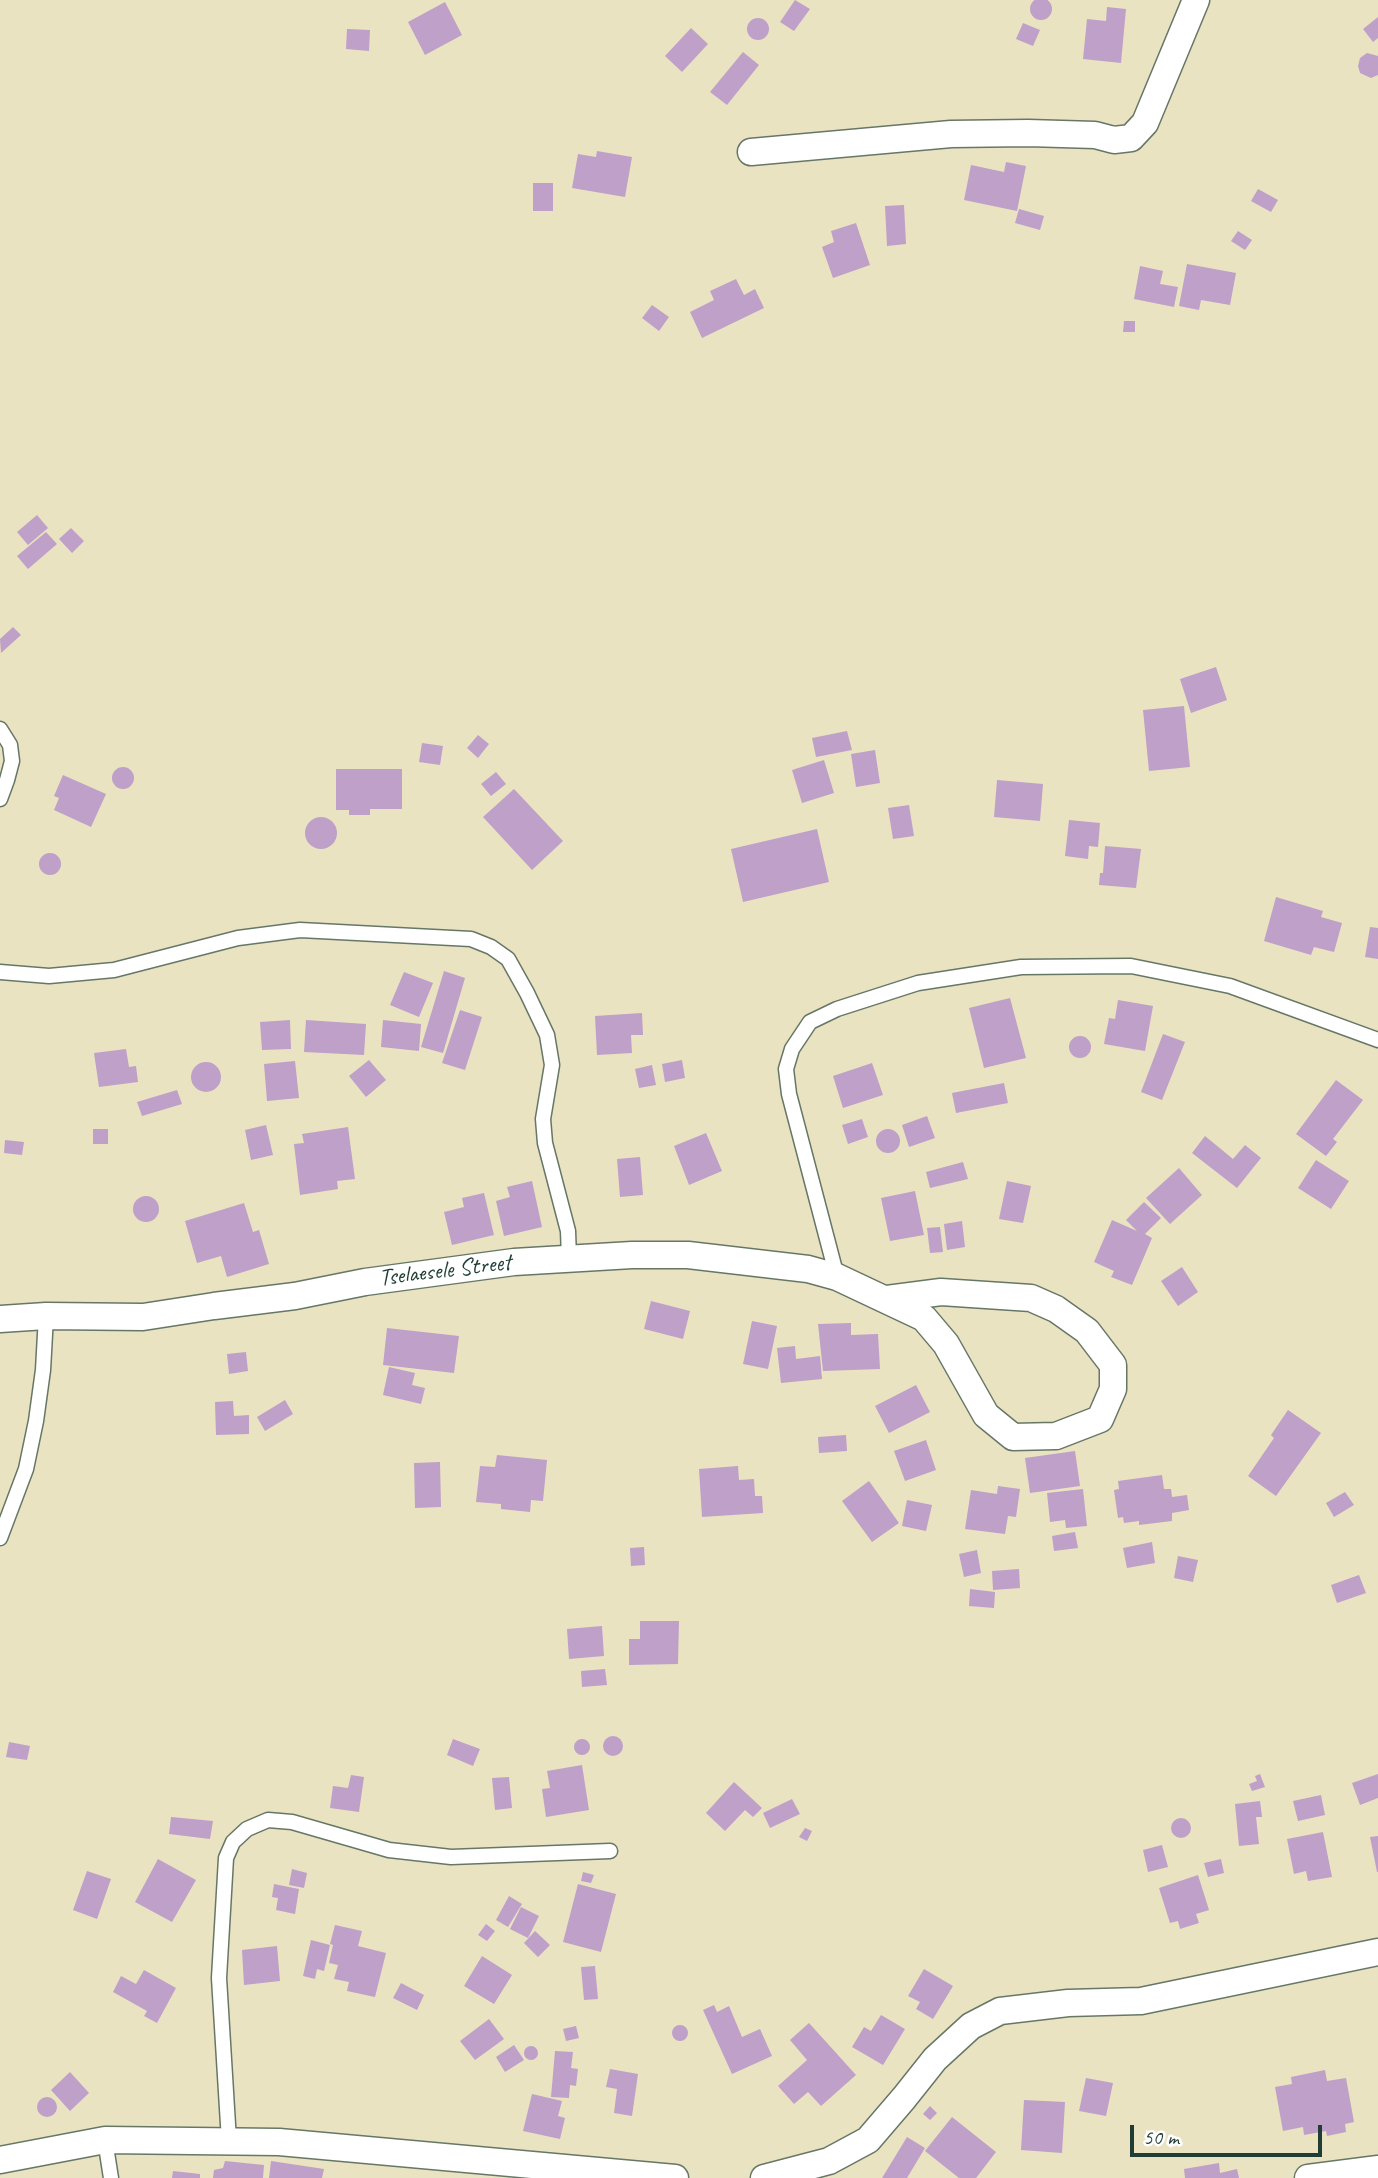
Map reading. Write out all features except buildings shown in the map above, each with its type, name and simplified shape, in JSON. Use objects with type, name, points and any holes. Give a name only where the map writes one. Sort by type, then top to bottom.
[{"type":"street","points":[[751,152],[951,134],[1028,133],[1095,135],[1114,140],[1131,138],[1145,123],[1196,0]]},
{"type":"street","name":"Tselaesele Street","points":[[0,1319],[46,1316],[143,1317],[514,1262],[688,1255],[808,1269],[837,1276],[924,1318],[946,1345],[986,1415],[1013,1437],[1056,1436],[1100,1419],[1112,1389],[1113,1364],[1087,1331],[1056,1309],[1031,1298],[941,1292],[887,1298]]},
{"type":"street","points":[[779,2177],[829,2161],[867,2140],[935,2059],[971,2026],[1000,2011],[1068,2003],[1141,2001],[1378,1952]]},
{"type":"street","points":[[1,2158],[105,2140],[279,2142],[539,2172],[675,2178]]},
{"type":"street","points":[[1308,2178],[1378,2169]]},
{"type":"lane","points":[[0,729],[10,745],[12,761],[0,799]]},
{"type":"lane","points":[[0,972],[49,975],[114,970],[238,938],[300,930],[471,939],[491,947],[508,959],[547,1035],[552,1065],[543,1119],[545,1143],[568,1231],[569,1258]]},
{"type":"lane","points":[[837,1276],[789,1094],[786,1069],[792,1049],[810,1022],[837,1009],[918,983],[1021,967],[1131,966],[1230,986],[1378,1040]]},
{"type":"lane","points":[[0,1538],[26,1469],[36,1421],[43,1370],[46,1316]]},
{"type":"lane","points":[[229,2141],[219,1965],[226,1858],[233,1842],[247,1829],[268,1820],[292,1822],[388,1850],[451,1857],[610,1851]]},
{"type":"lane","points":[[105,2140],[111,2178]]}]
